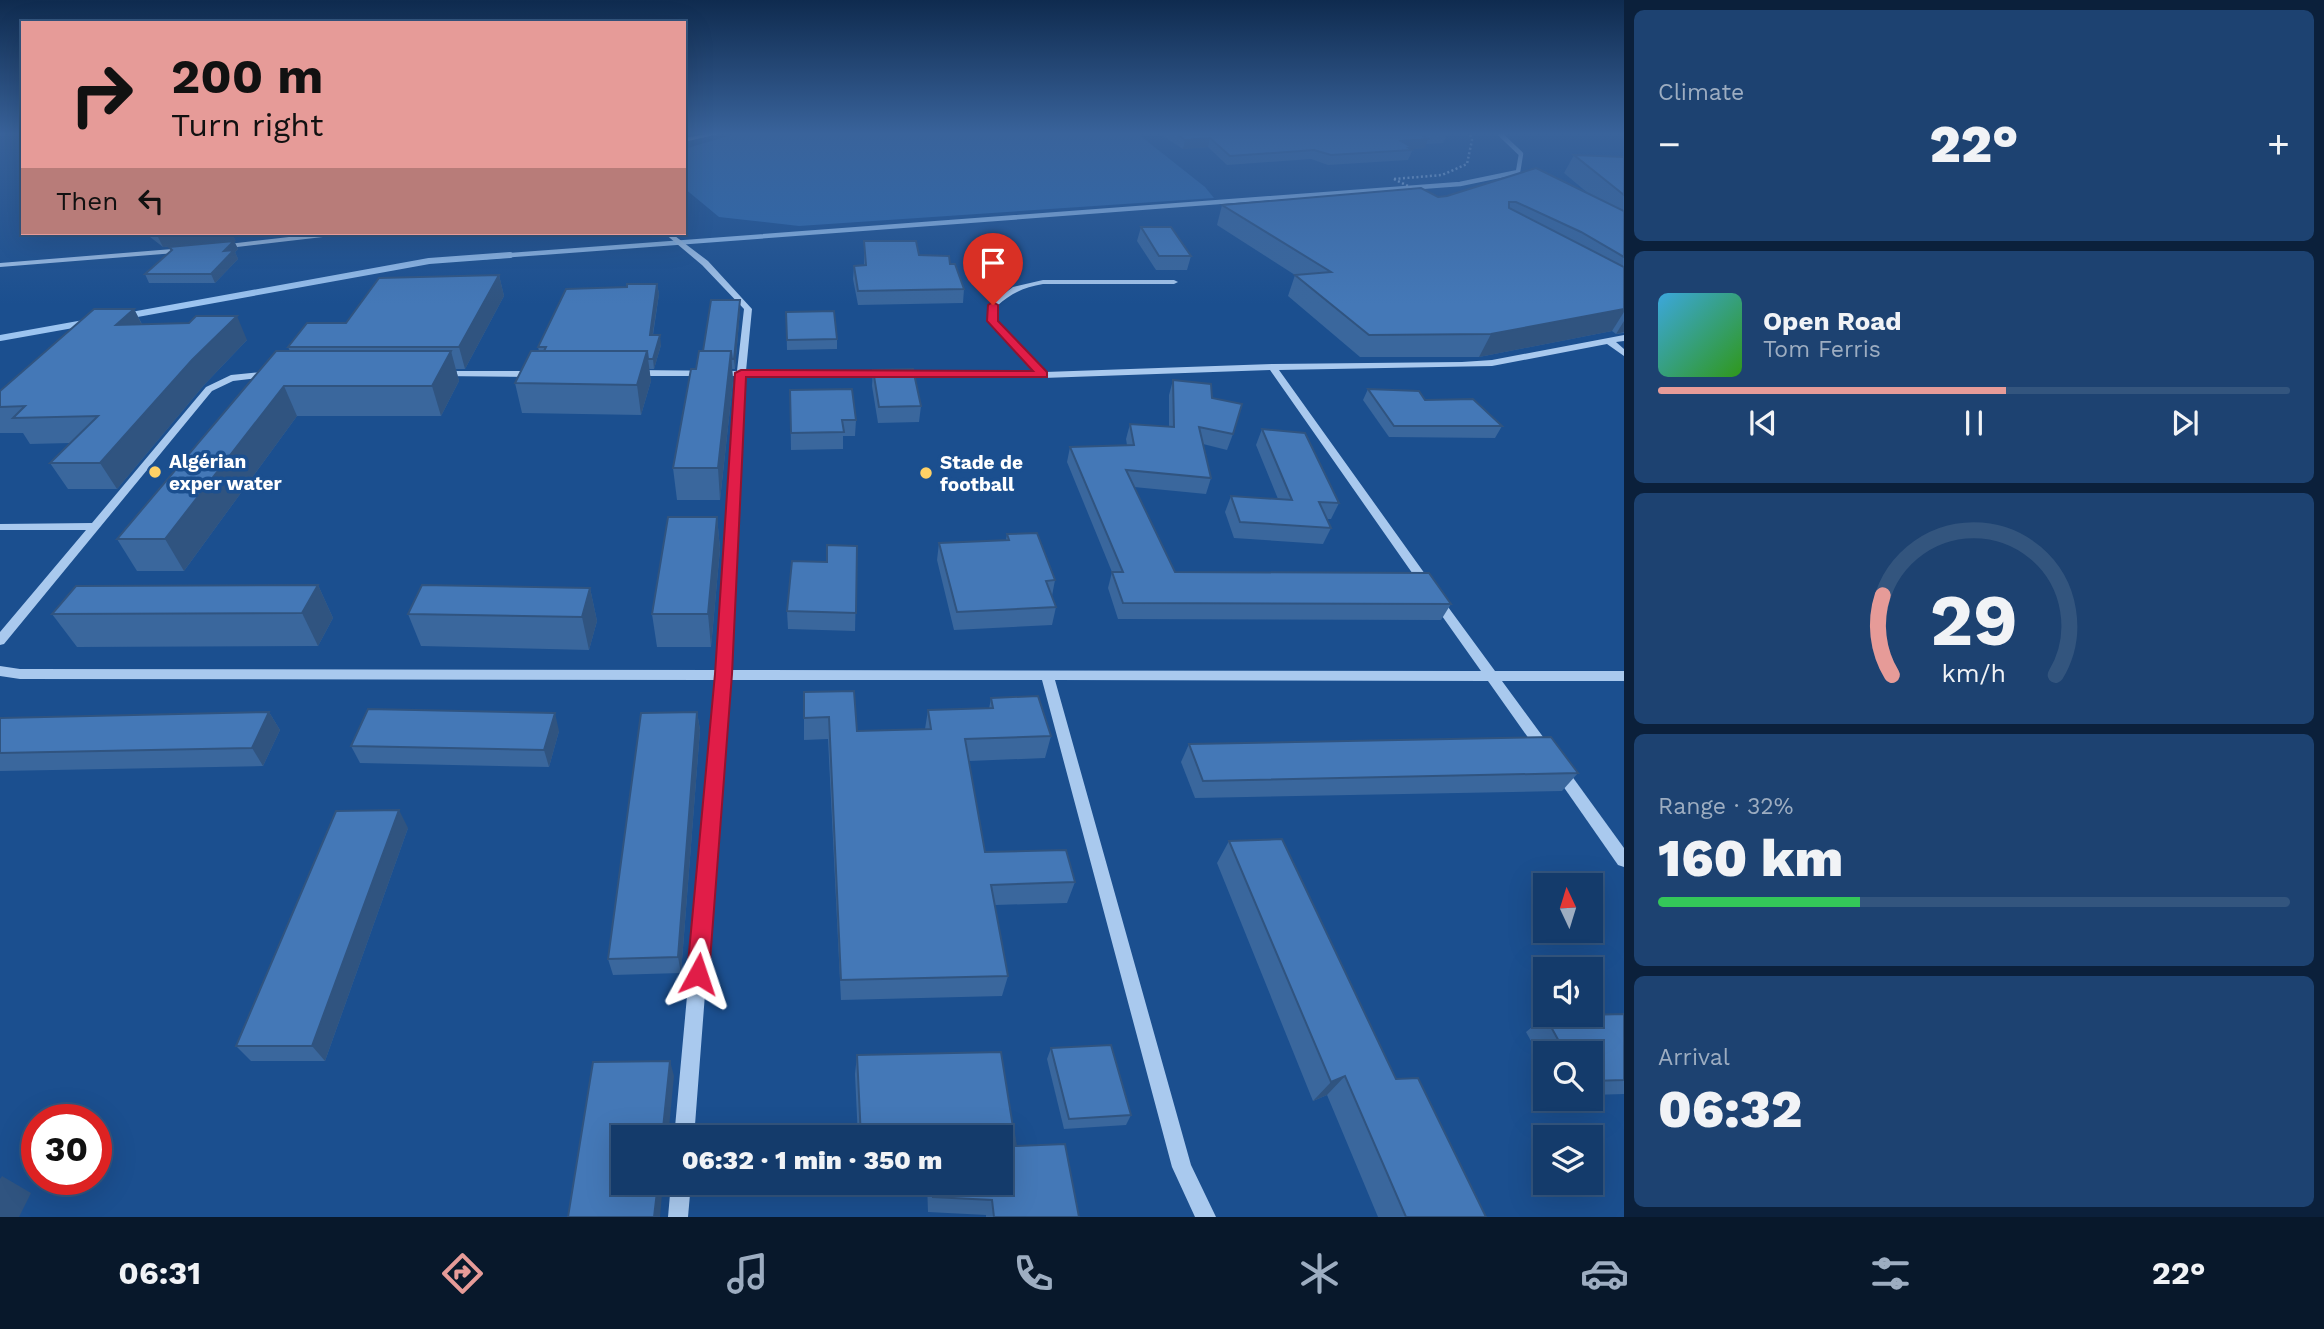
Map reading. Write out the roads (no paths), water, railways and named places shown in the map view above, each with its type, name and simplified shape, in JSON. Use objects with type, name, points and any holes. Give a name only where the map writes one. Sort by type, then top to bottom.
[{"type":"street","points":[[208,248],[322,235]]},
{"type":"street","points":[[670,235],[705,263],[748,309],[741,373],[723,674],[685,1125]]},
{"type":"street","points":[[0,265],[194,249]]},
{"type":"street","points":[[1043,375],[993,321],[993,305],[1006,293],[1023,285],[1043,282],[1174,282]]},
{"type":"street","points":[[616,373],[1043,375],[1492,363],[1624,338]]},
{"type":"street","points":[[1609,341],[1624,353]]},
{"type":"street","points":[[1273,367],[1624,860]]},
{"type":"street","points":[[0,641],[209,389],[232,378],[285,374]]},
{"type":"street","points":[[437,374],[547,374]]},
{"type":"street","points":[[0,527],[97,526]]},
{"type":"street","points":[[0,671],[20,674],[1624,676]]},
{"type":"street","points":[[1047,674],[1182,1167],[1206,1217]]},
{"type":"street","points":[[678,1217],[680,1195]]},
{"type":"waterway","points":[[486,257],[1369,191]]},
{"type":"waterway","points":[[126,316],[429,261],[510,255]]},
{"type":"waterway","points":[[0,338],[84,323]]},
{"type":"place","name":"Algérian exper water","points":[[155,472]]},
{"type":"place","name":"Stade de football","points":[[926,473]]}]
